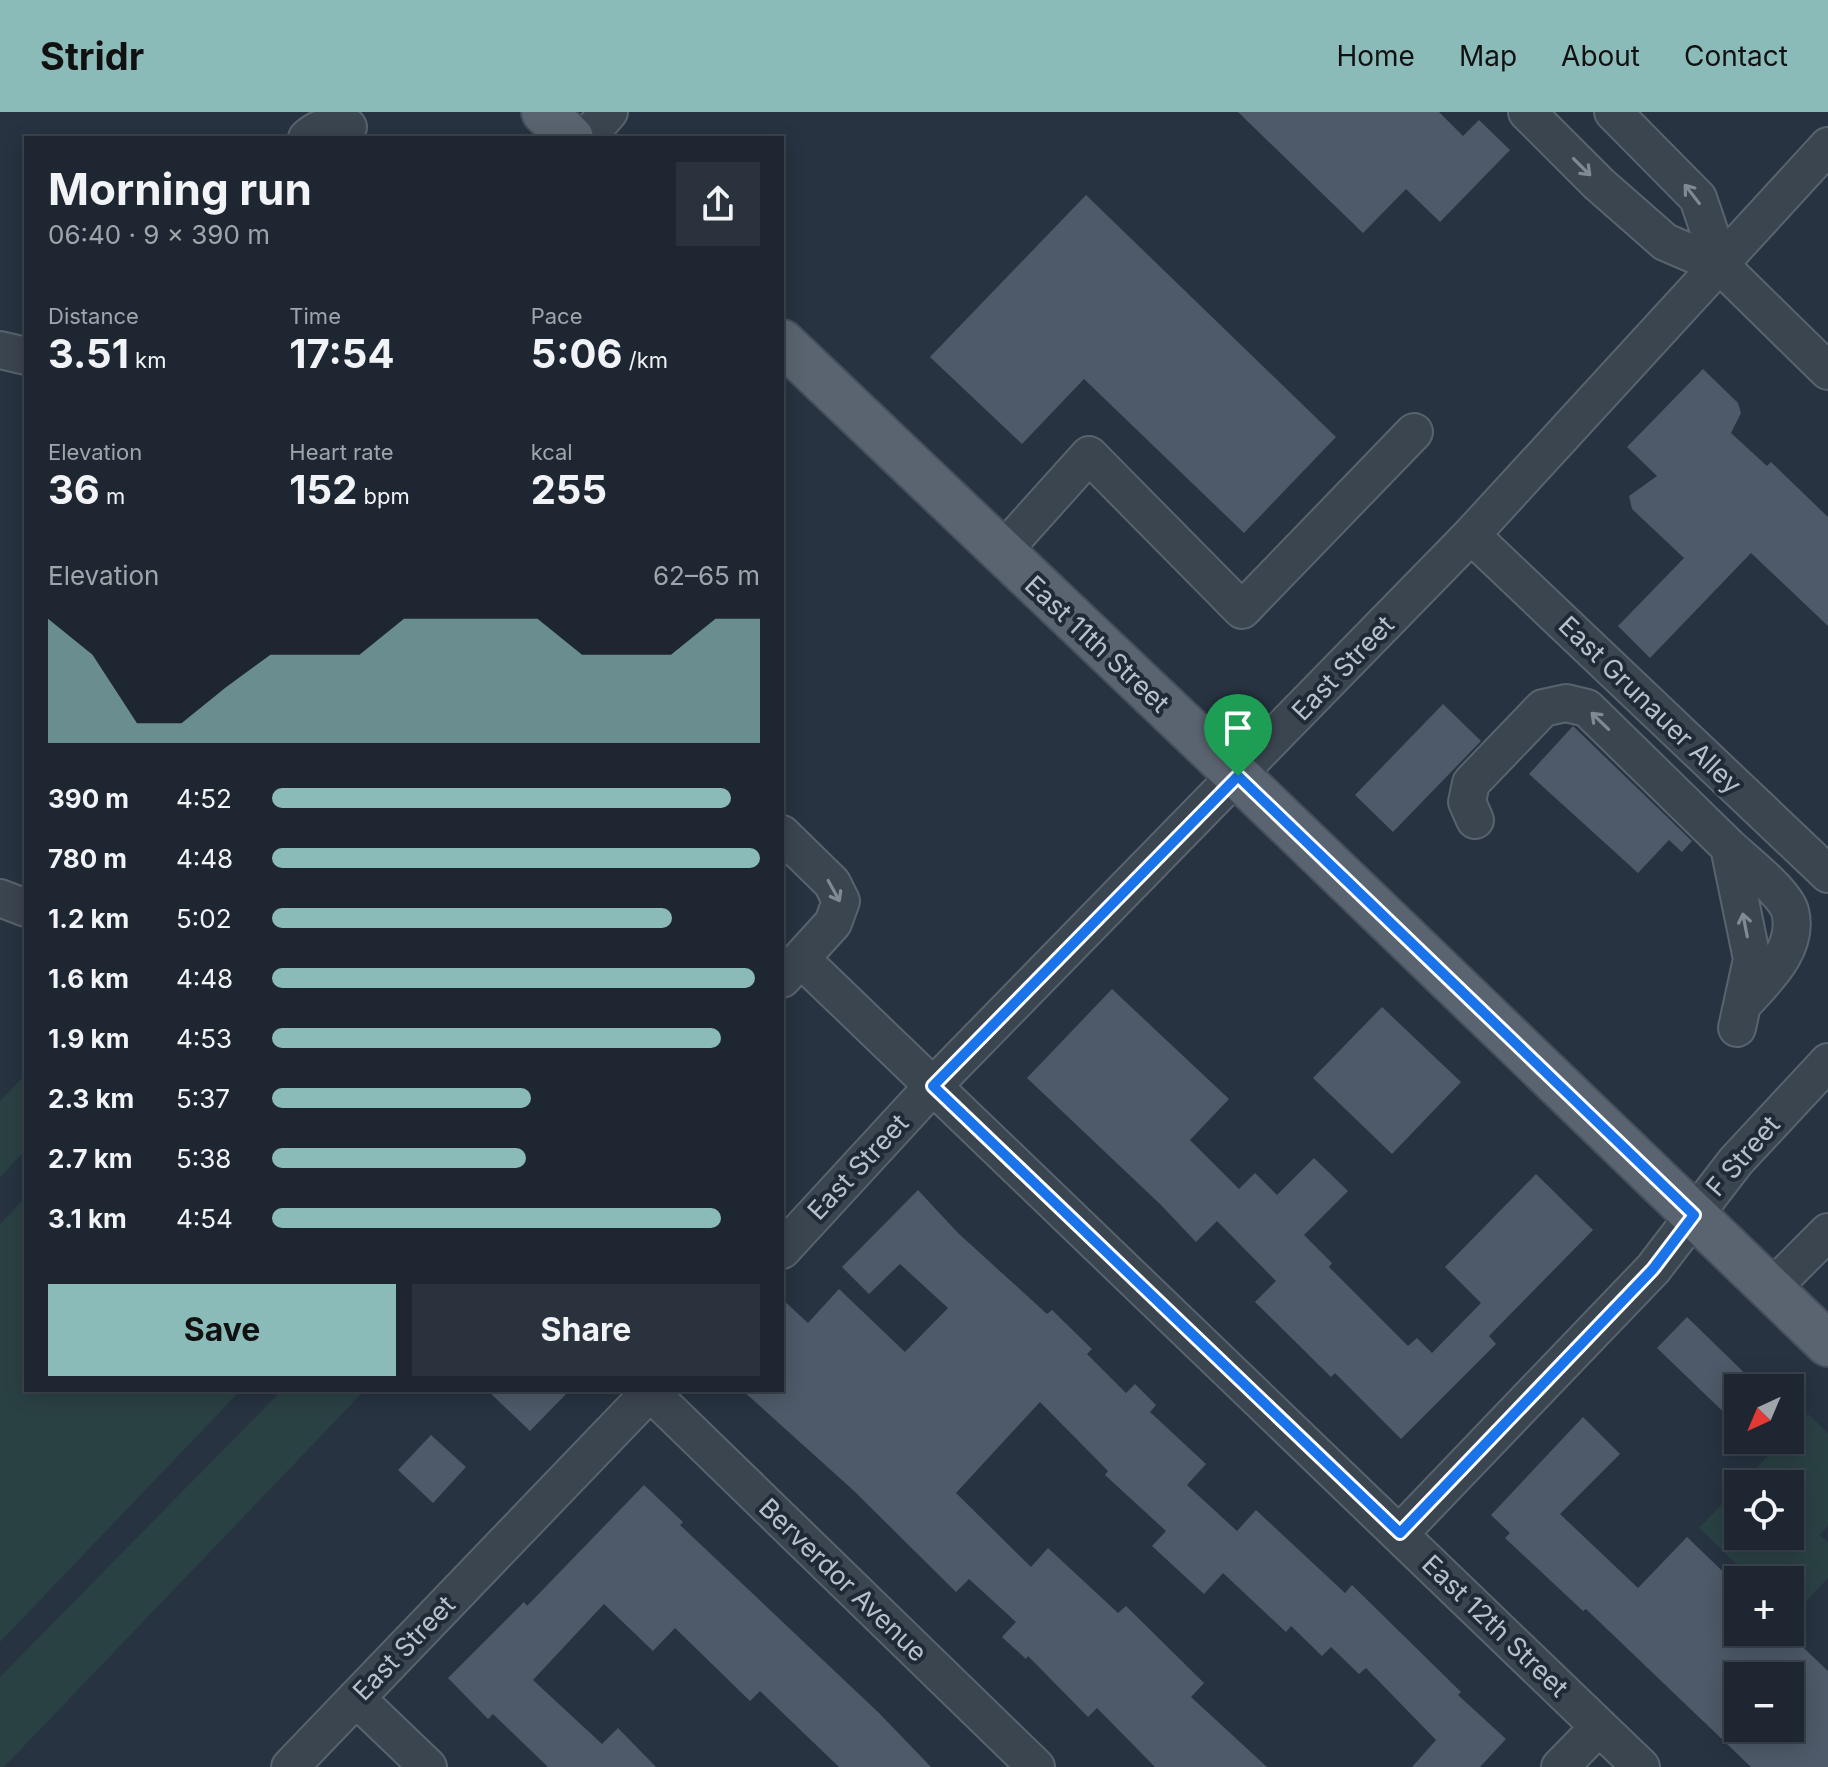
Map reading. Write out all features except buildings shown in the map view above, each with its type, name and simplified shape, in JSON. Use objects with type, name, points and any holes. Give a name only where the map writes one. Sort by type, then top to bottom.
[{"type":"main road","points":[[544,112],[569,136]]},
{"type":"main road","name":"East 11th Street","points":[[784,344],[1771,1289],[1822,1326]]},
{"type":"street","points":[[588,136],[609,112]]},
{"type":"street","points":[[1527,112],[1599,184],[1665,242],[1721,266],[1828,371]]},
{"type":"street","points":[[1613,112],[1698,198],[1721,266]]},
{"type":"street","points":[[309,136],[314,130],[331,125],[348,127]]},
{"type":"street","name":"East Street","points":[[784,1248],[933,1086],[1471,535],[1828,146]]},
{"type":"street","points":[[0,350],[24,356]]},
{"type":"street","points":[[1001,553],[1089,455],[1242,610],[1414,432]]},
{"type":"street","name":"East Grunauer Alley","points":[[1471,535],[1828,874]]},
{"type":"street","points":[[1475,820],[1467,802],[1471,783],[1543,708],[1566,703],[1587,708],[1729,847],[1752,959],[1739,1016]]},
{"type":"street","points":[[784,836],[832,883],[841,901],[833,923],[792,969]]},
{"type":"street","points":[[0,898],[24,907]]},
{"type":"street","name":"East 12th Street","points":[[792,969],[933,1086],[1641,1767]]},
{"type":"street","name":"F Street","points":[[1400,1533],[1653,1269],[1736,1161],[1828,1062]]},
{"type":"street","points":[[1771,1289],[1827,1236]]},
{"type":"street","name":"East Street","points":[[290,1767],[650,1392]]},
{"type":"street","name":"Berverdor Avenue","points":[[652,1392],[1036,1767]]},
{"type":"street","points":[[356,1698],[428,1767]]},
{"type":"street","points":[[1560,1767],[1599,1727]]},
{"type":"green space","points":[[24,1076],[24,1152],[0,1177],[0,1101]]},
{"type":"green space","points":[[24,1199],[24,1392],[239,1392],[0,1642],[0,1224]]},
{"type":"green space","points":[[280,1392],[363,1392],[4,1767],[0,1767],[0,1677]]},
{"type":"green space","points":[[1808,1414],[1828,1433],[1828,1526],[1820,1535],[1828,1542],[1828,1578],[1804,1603],[1804,1566],[1738,1566],[1699,1528],[1724,1502],[1724,1550],[1804,1550],[1804,1470],[1754,1470],[1770,1454],[1804,1454],[1804,1418]]},
{"type":"route","points":[[1238,776],[1694,1215],[1653,1269],[1400,1533],[933,1086],[1238,776]]}]
